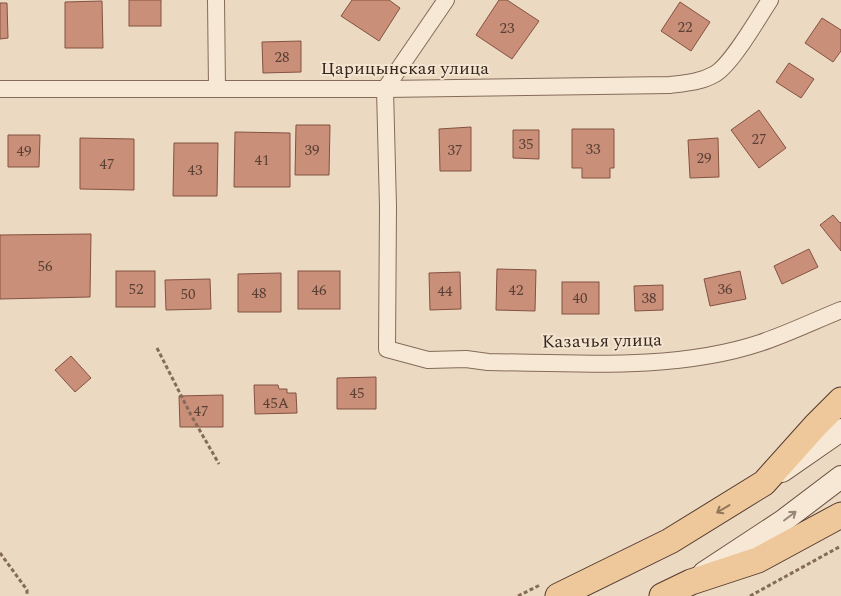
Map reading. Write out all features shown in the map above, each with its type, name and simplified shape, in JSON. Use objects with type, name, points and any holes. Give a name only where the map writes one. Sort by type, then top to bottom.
[{"type":"main road","points":[[764,483],[841,400]]},
{"type":"main road","points":[[551,590],[670,541],[764,483],[841,430]]},
{"type":"main road","points":[[691,582],[783,521],[841,477]]},
{"type":"main road","points":[[662,596],[691,582],[758,560],[841,515]]},
{"type":"street","points":[[216,0],[217,88]]},
{"type":"street","points":[[385,89],[446,0]]},
{"type":"street","name":"Царицынская улица","points":[[0,89],[385,89],[691,83],[717,73],[727,64],[770,0]]},
{"type":"street","name":"Казачья улица","points":[[385,89],[388,207],[388,349],[428,360],[466,359],[488,362],[629,364],[701,356],[760,343],[841,310]]},
{"type":"path","points":[[157,348],[191,416],[219,464]]},
{"type":"path","points":[[750,596],[841,546]]},
{"type":"path","points":[[0,553],[27,590],[27,596]]},
{"type":"path","points":[[518,596],[551,590]]},
{"type":"building","points":[[129,0],[161,0],[161,26],[129,26]]},
{"type":"building","points":[[352,0],[389,0],[400,8],[379,41],[341,16]]},
{"type":"building","points":[[499,0],[507,0],[539,21],[512,59],[476,35]]},
{"type":"building","points":[[102,1],[103,48],[65,48],[65,2]]},
{"type":"building","points":[[680,2],[710,22],[691,51],[661,31]]},
{"type":"building","points":[[0,3],[7,3],[8,38],[0,39]]},
{"type":"building","points":[[822,18],[841,30],[841,51],[833,62],[805,43]]},
{"type":"building","points":[[301,41],[301,72],[263,73],[262,42]]},
{"type":"building","points":[[789,63],[814,79],[801,98],[776,82]]},
{"type":"building","points":[[759,110],[786,148],[759,168],[731,130]]},
{"type":"building","points":[[296,125],[330,125],[329,175],[295,175]]},
{"type":"building","points":[[471,127],[471,171],[440,171],[439,129]]},
{"type":"building","points":[[572,129],[614,129],[614,168],[610,168],[610,178],[582,178],[582,168],[572,168]]},
{"type":"building","points":[[513,130],[539,130],[539,159],[513,158]]},
{"type":"building","points":[[235,132],[290,133],[290,187],[234,187]]},
{"type":"building","points":[[8,135],[40,135],[39,167],[8,167]]},
{"type":"building","points":[[80,138],[134,139],[134,190],[80,189]]},
{"type":"building","points":[[718,138],[719,177],[690,178],[688,140]]},
{"type":"building","points":[[174,143],[218,143],[217,196],[173,196]]},
{"type":"building","points":[[833,215],[841,222],[841,251],[820,225]]},
{"type":"building","points":[[91,234],[90,297],[0,299],[0,235]]},
{"type":"building","points":[[809,249],[818,267],[782,284],[774,266]]},
{"type":"building","points":[[497,269],[536,270],[535,311],[496,310]]},
{"type":"building","points":[[116,271],[155,271],[155,307],[116,307]]},
{"type":"building","points":[[298,271],[340,271],[340,309],[298,309]]},
{"type":"building","points":[[740,271],[746,299],[710,306],[704,279]]},
{"type":"building","points":[[460,272],[461,309],[430,310],[429,273]]},
{"type":"building","points":[[281,273],[281,312],[238,312],[238,274]]},
{"type":"building","points":[[210,279],[211,309],[166,310],[165,280]]},
{"type":"building","points":[[562,282],[599,282],[599,314],[562,314]]},
{"type":"building","points":[[663,285],[663,310],[635,311],[634,286]]},
{"type":"building","points":[[71,356],[91,378],[75,392],[55,370]]},
{"type":"building","points":[[376,377],[376,409],[337,409],[337,378]]},
{"type":"building","points":[[254,385],[278,385],[279,389],[287,389],[287,393],[296,393],[297,413],[255,414]]},
{"type":"building","points":[[223,395],[223,427],[180,427],[179,396]]}]
